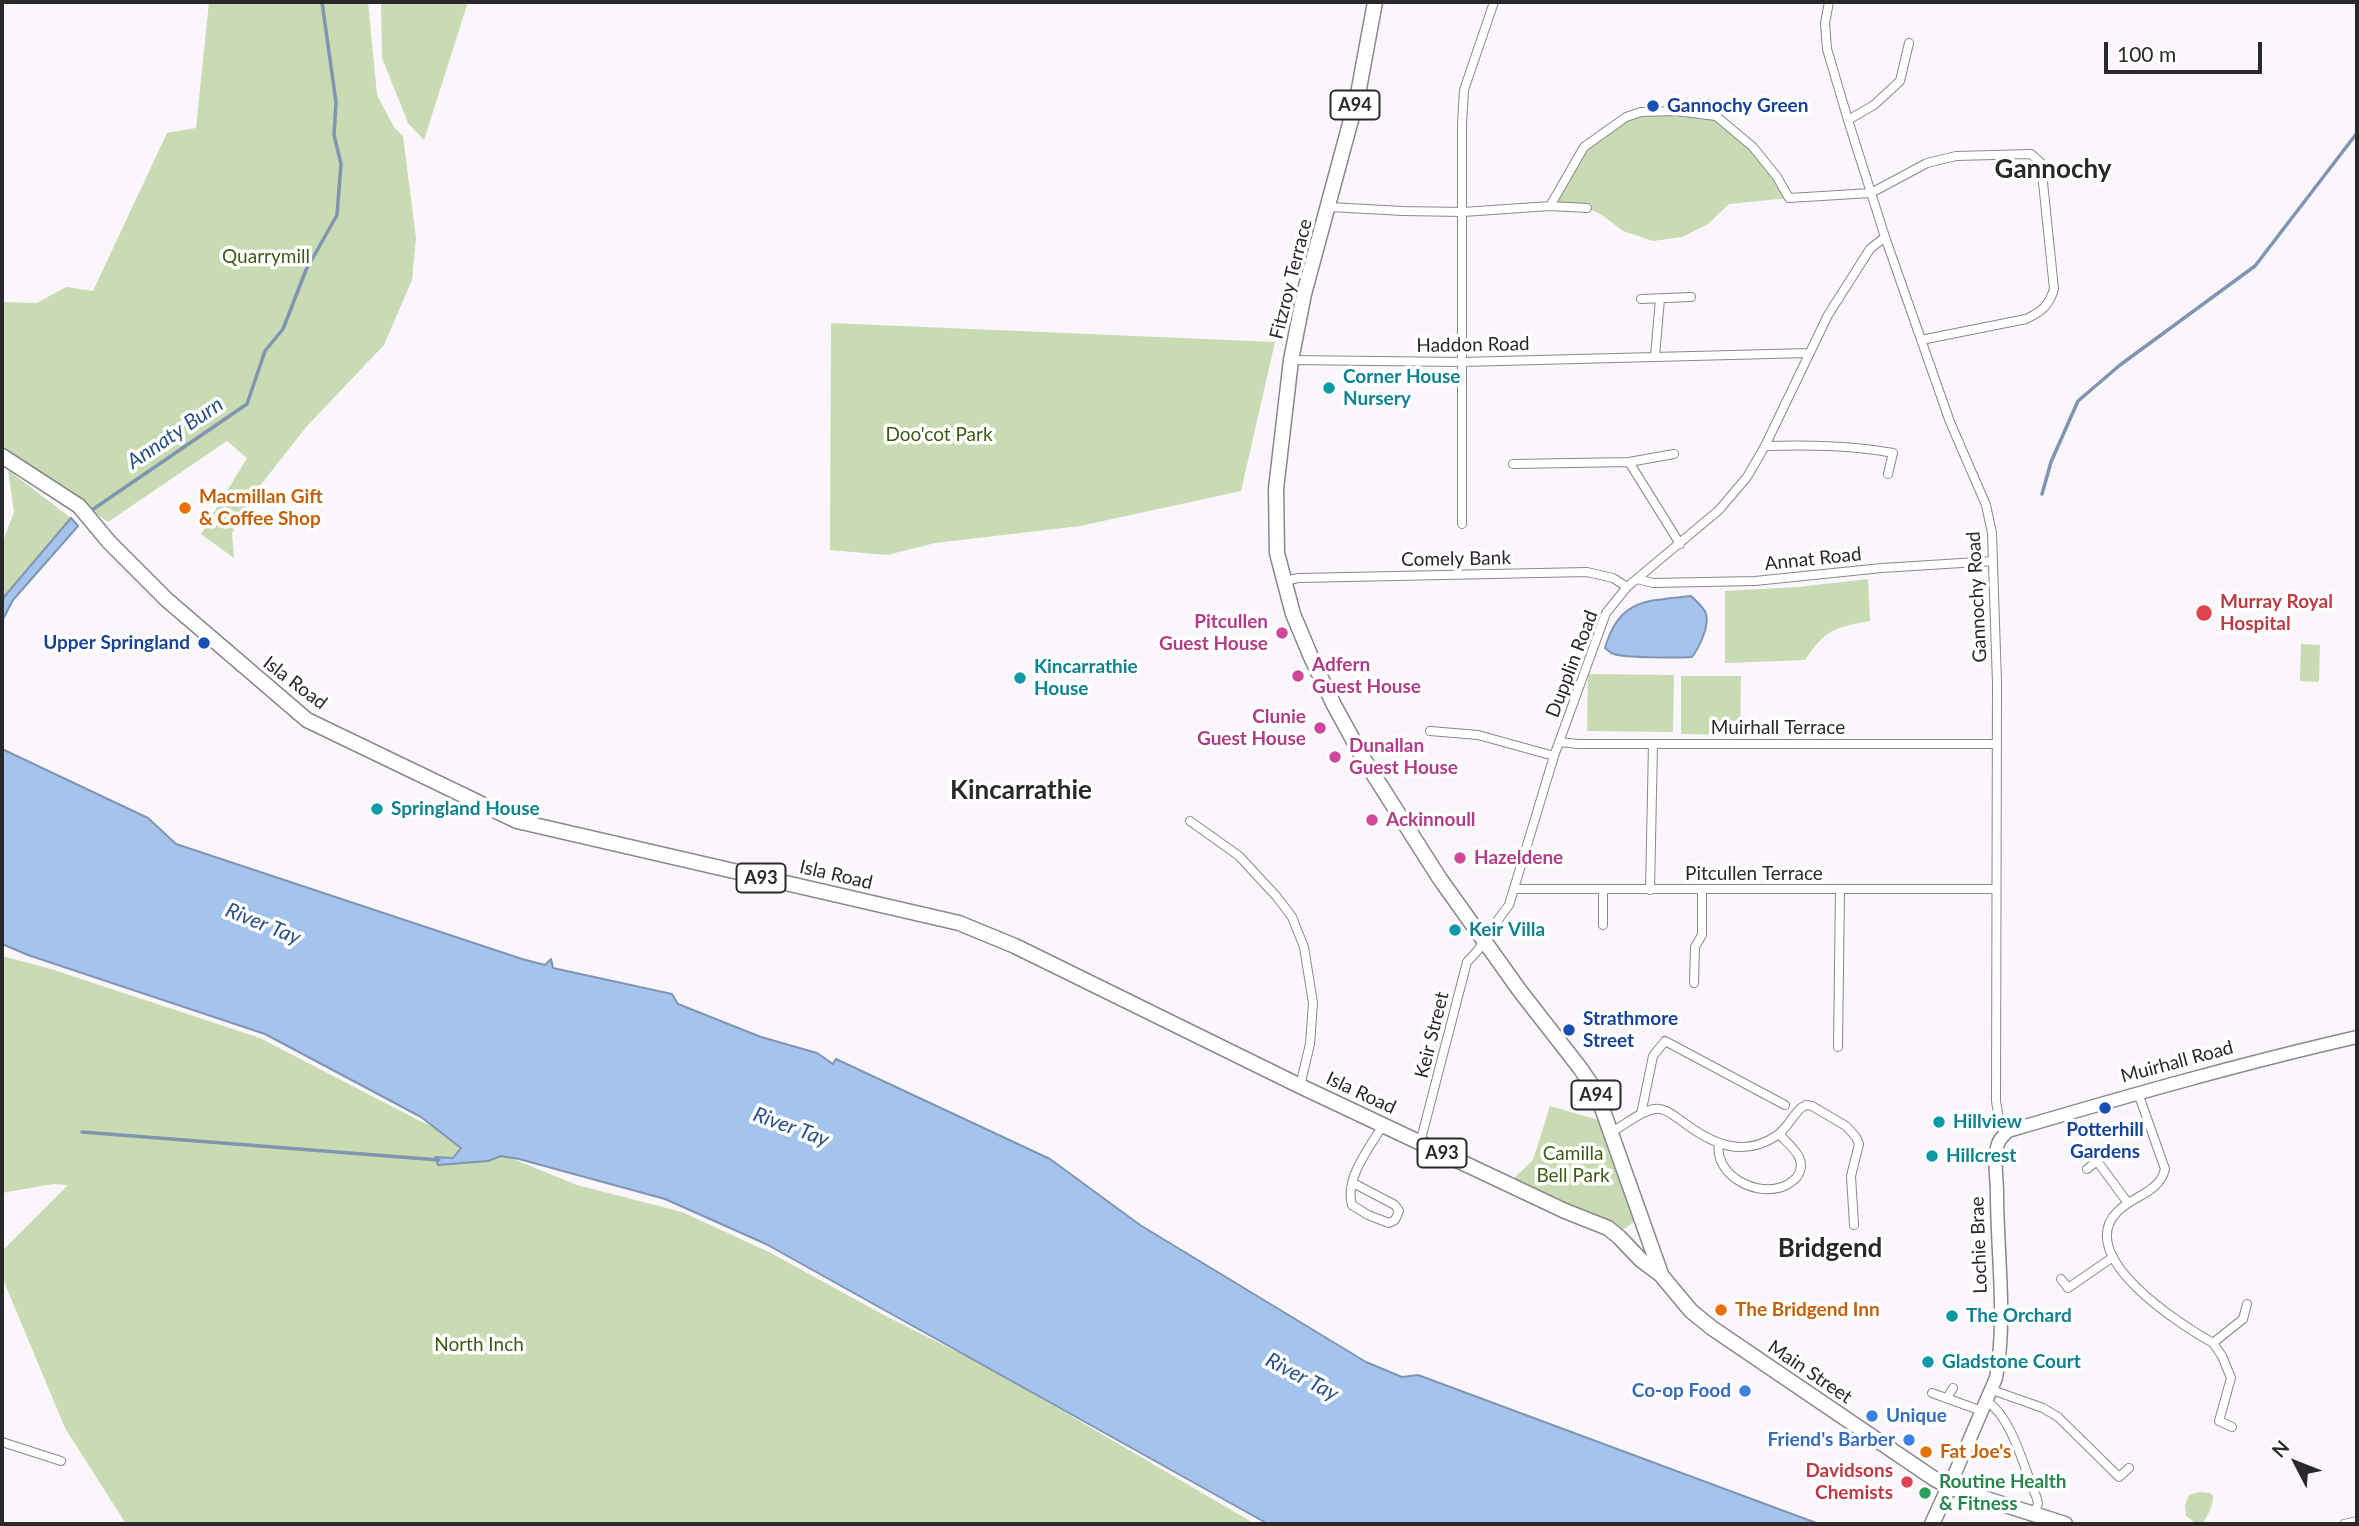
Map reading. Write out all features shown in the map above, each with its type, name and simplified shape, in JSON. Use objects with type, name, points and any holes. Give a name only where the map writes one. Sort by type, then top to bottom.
[{"type":"main road","name":"A94","points":[[1329,207],[1358,94],[1375,2]]},
{"type":"main road","name":"Fitzroy Terrace","points":[[1291,360],[1304,294],[1329,207]]},
{"type":"main road","name":"A94","points":[[1291,360],[1278,468],[1276,553],[1293,614],[1334,705],[1389,800],[1483,940],[1593,1087],[1661,1275]]},
{"type":"main road","name":"Isla Road","points":[[2,456],[79,506],[109,542],[167,600],[307,719],[517,821],[959,922],[1023,950],[1420,1143],[1608,1228],[1661,1275]]},
{"type":"main road","name":"Main Street","points":[[1661,1275],[1691,1311],[1721,1335],[1949,1487],[2066,1524]]},
{"type":"main road","points":[[1933,1522],[1949,1487]]},
{"type":"street","points":[[1462,524],[1461,160],[1464,89],[1494,2]]},
{"type":"street","name":"Gannochy Road","points":[[1829,2],[1825,23],[1827,49],[1848,120],[1921,340],[1950,422],[1986,505],[1993,533],[1997,683],[1996,1101],[1999,1119],[2008,1131]]},
{"type":"street","points":[[1848,120],[1874,105],[1900,81],[1909,43]]},
{"type":"street","points":[[1550,206],[1584,147],[1626,117],[1641,112],[1676,111],[1716,116],[1753,147],[1777,177],[1789,198],[1871,193],[1927,163],[1956,156],[2031,154],[2041,163],[2054,289],[2051,301],[2039,313],[2026,319],[1921,340]]},
{"type":"street","points":[[1329,207],[1463,212],[1550,206],[1587,208]]},
{"type":"street","name":"Dupplin Road","points":[[1483,940],[1508,905],[1555,756],[1606,613],[1627,587],[1726,502],[1746,477],[1765,446],[1828,315],[1870,249],[1885,237]]},
{"type":"street","points":[[1641,299],[1691,298]]},
{"type":"street","points":[[1655,356],[1660,299]]},
{"type":"street","name":"Haddon Road","points":[[1291,360],[1461,362],[1810,354]]},
{"type":"street","points":[[1765,446],[1820,445],[1870,448],[1894,453],[1888,474]]},
{"type":"street","points":[[1513,464],[1629,462],[1674,454]]},
{"type":"street","points":[[1629,462],[1680,544]]},
{"type":"street","name":"Annat Road","points":[[1637,579],[1653,583],[1755,581],[1882,568],[1993,561]]},
{"type":"street","name":"Comely Bank","points":[[1283,581],[1300,578],[1587,572],[1612,578],[1627,587]]},
{"type":"street","points":[[1430,731],[1478,735],[1555,756]]},
{"type":"street","name":"Muirhall Terrace","points":[[1560,742],[1996,744]]},
{"type":"street","points":[[1650,890],[1653,744]]},
{"type":"street","points":[[1191,821],[1238,856],[1292,917],[1304,947],[1313,1003],[1310,1044],[1300,1086]]},
{"type":"street","name":"Pitcullen Terrace","points":[[1514,889],[1995,889]]},
{"type":"street","points":[[1694,983],[1695,947],[1702,935],[1702,889]]},
{"type":"street","points":[[1838,1047],[1840,889]]},
{"type":"street","points":[[1603,890],[1603,925]]},
{"type":"street","name":"Keir Street","points":[[1420,1143],[1467,962],[1483,940]]},
{"type":"street","name":"Muirhall Road","points":[[2008,1131],[2236,1066],[2357,1037]]},
{"type":"street","points":[[1641,1114],[1653,1056],[1665,1041],[1785,1105]]},
{"type":"street","points":[[2138,1093],[2165,1169],[2158,1184],[2118,1211],[2110,1223],[2106,1240],[2124,1273],[2167,1315],[2213,1343],[2222,1356],[2231,1378],[2219,1421],[2232,1427]]},
{"type":"street","points":[[1611,1132],[1641,1114],[1662,1109],[1701,1136],[1719,1144],[1734,1148],[1755,1147],[1779,1134],[1797,1111],[1806,1105],[1839,1122],[1856,1137],[1859,1144],[1851,1176],[1854,1224]]},
{"type":"street","points":[[1353,1183],[1395,1205],[1399,1211],[1395,1220],[1389,1223],[1381,1221],[1352,1205],[1349,1196],[1353,1183],[1383,1125]]},
{"type":"street","name":"Lochie Brae","points":[[1949,1487],[1987,1401],[1999,1362],[1997,1148],[2000,1139],[2008,1131]]},
{"type":"street","points":[[1719,1144],[1718,1158],[1728,1173],[1754,1186],[1776,1189],[1797,1177],[1802,1165],[1801,1158],[1779,1134]]},
{"type":"street","points":[[2087,1168],[2097,1161],[2128,1203]]},
{"type":"street","points":[[2061,1279],[2068,1287],[2113,1257]]},
{"type":"street","points":[[2213,1343],[2243,1319],[2246,1304]]},
{"type":"street","points":[[1947,1398],[1954,1388]]},
{"type":"street","points":[[1932,1392],[1947,1398],[2043,1408],[2058,1417],[2119,1477],[2129,1468]]},
{"type":"street","points":[[1987,1401],[1994,1405],[2010,1430],[2038,1503],[2035,1514]]},
{"type":"street","points":[[2,1442],[61,1461]]},
{"type":"street","points":[[2344,1524],[2357,1521]]},
{"type":"green space","name":"Quarrymill","points":[[209,2],[368,2],[377,95],[394,127],[403,136],[416,238],[412,280],[384,345],[307,426],[255,492],[232,533],[234,558],[201,534],[247,458],[227,441],[108,522],[2,447],[2,302],[37,303],[66,287],[93,291],[167,133],[196,128]]},
{"type":"green space","points":[[381,2],[468,2],[424,140],[408,123],[382,58]]},
{"type":"green space","points":[[1641,112],[1716,116],[1753,147],[1789,198],[1729,204],[1708,224],[1682,237],[1653,241],[1623,231],[1602,215],[1587,208],[1550,206],[1584,147]]},
{"type":"green space","name":"Doo'cot Park","points":[[831,323],[1275,342],[1241,491],[1080,526],[935,543],[887,555],[830,550]]},
{"type":"green space","points":[[8,470],[71,518],[2,603],[2,544],[14,512]]},
{"type":"green space","points":[[1868,579],[1870,621],[1839,628],[1825,636],[1805,660],[1725,663],[1725,591],[1798,587]]},
{"type":"green space","points":[[2301,644],[2320,645],[2319,682],[2300,681]]},
{"type":"green space","points":[[1588,674],[1674,675],[1673,732],[1587,731]]},
{"type":"green space","points":[[1681,676],[1741,676],[1740,735],[1681,734]]},
{"type":"green space","name":"North Inch","points":[[2,956],[51,969],[260,1038],[420,1121],[577,1185],[682,1212],[769,1252],[882,1314],[991,1369],[1255,1524],[126,1524],[65,1428],[2,1277],[2,1251],[68,1185],[53,1184],[2,1193]]},
{"type":"green space","name":"Camilla Bell Park","points":[[1550,1106],[1598,1120],[1634,1222],[1621,1231],[1511,1181],[1533,1160]]},
{"type":"green space","points":[[2210,1493],[2213,1496],[2212,1503],[2203,1522],[2194,1522],[2186,1516],[2185,1505],[2189,1495]]},
{"type":"water","points":[[71,518],[78,526],[13,600],[2,621],[4,597]]},
{"type":"water","points":[[1691,596],[1704,609],[1707,619],[1703,636],[1692,657],[1629,656],[1612,654],[1605,648],[1618,619],[1627,611],[1648,601]]},
{"type":"water","name":"River Tay","points":[[2,749],[148,818],[176,844],[522,959],[545,965],[551,959],[553,968],[672,994],[678,1004],[761,1037],[817,1053],[833,1064],[836,1059],[1050,1159],[1140,1225],[1366,1362],[1402,1377],[1418,1375],[1819,1524],[1268,1524],[766,1244],[665,1199],[519,1159],[501,1156],[488,1161],[438,1165],[435,1157],[453,1158],[461,1148],[421,1117],[265,1034],[2,944]]},
{"type":"waterway","name":"Annaty Burn","points":[[89,512],[247,404],[265,351],[283,329],[306,270],[337,215],[341,164],[334,135],[336,102],[322,2]]},
{"type":"waterway","points":[[2042,494],[2051,462],[2078,401],[2120,365],[2255,266],[2357,133]]},
{"type":"waterway","points":[[82,1132],[439,1160]]},
{"type":"place","name":"Gannochy Green","points":[[1653,106]]},
{"type":"place","name":"Corner House Nursery","points":[[1329,388]]},
{"type":"place","name":"Macmillan Gift & Coffee Shop","points":[[185,508]]},
{"type":"place","name":"Murray Royal Hospital","points":[[2204,613]]},
{"type":"place","name":"Pitcullen Guest House","points":[[1282,633]]},
{"type":"place","name":"Upper Springland","points":[[204,643]]},
{"type":"place","name":"Adfern Guest House","points":[[1298,676]]},
{"type":"place","name":"Kincarrathie House","points":[[1020,678]]},
{"type":"place","name":"Clunie Guest House","points":[[1320,728]]},
{"type":"place","name":"Dunallan Guest House","points":[[1335,757]]},
{"type":"place","name":"Springland House","points":[[377,809]]},
{"type":"place","name":"Ackinnoull","points":[[1372,820]]},
{"type":"place","name":"Hazeldene","points":[[1460,858]]},
{"type":"place","name":"Keir Villa","points":[[1455,930]]},
{"type":"place","name":"Strathmore Street","points":[[1569,1030]]},
{"type":"place","name":"Potterhill Gardens","points":[[2105,1108]]},
{"type":"place","name":"Hillview","points":[[1939,1122]]},
{"type":"place","name":"Hillcrest","points":[[1932,1156]]},
{"type":"place","name":"The Bridgend Inn","points":[[1721,1310]]},
{"type":"place","name":"The Orchard","points":[[1952,1316]]},
{"type":"place","name":"Gladstone Court","points":[[1928,1362]]},
{"type":"place","name":"Co-op Food","points":[[1745,1391]]},
{"type":"place","name":"Unique","points":[[1872,1416]]},
{"type":"place","name":"Friend's Barber","points":[[1909,1440]]},
{"type":"place","name":"Fat Joe's","points":[[1926,1452]]},
{"type":"place","name":"Davidsons Chemists","points":[[1907,1482]]},
{"type":"place","name":"Routine Health & Fitness","points":[[1925,1493]]},
{"type":"district","name":"Gannochy","points":[[2053,170]]},
{"type":"district","name":"Kincarrathie","points":[[1021,791]]},
{"type":"district","name":"Bridgend","points":[[1830,1249]]}]
